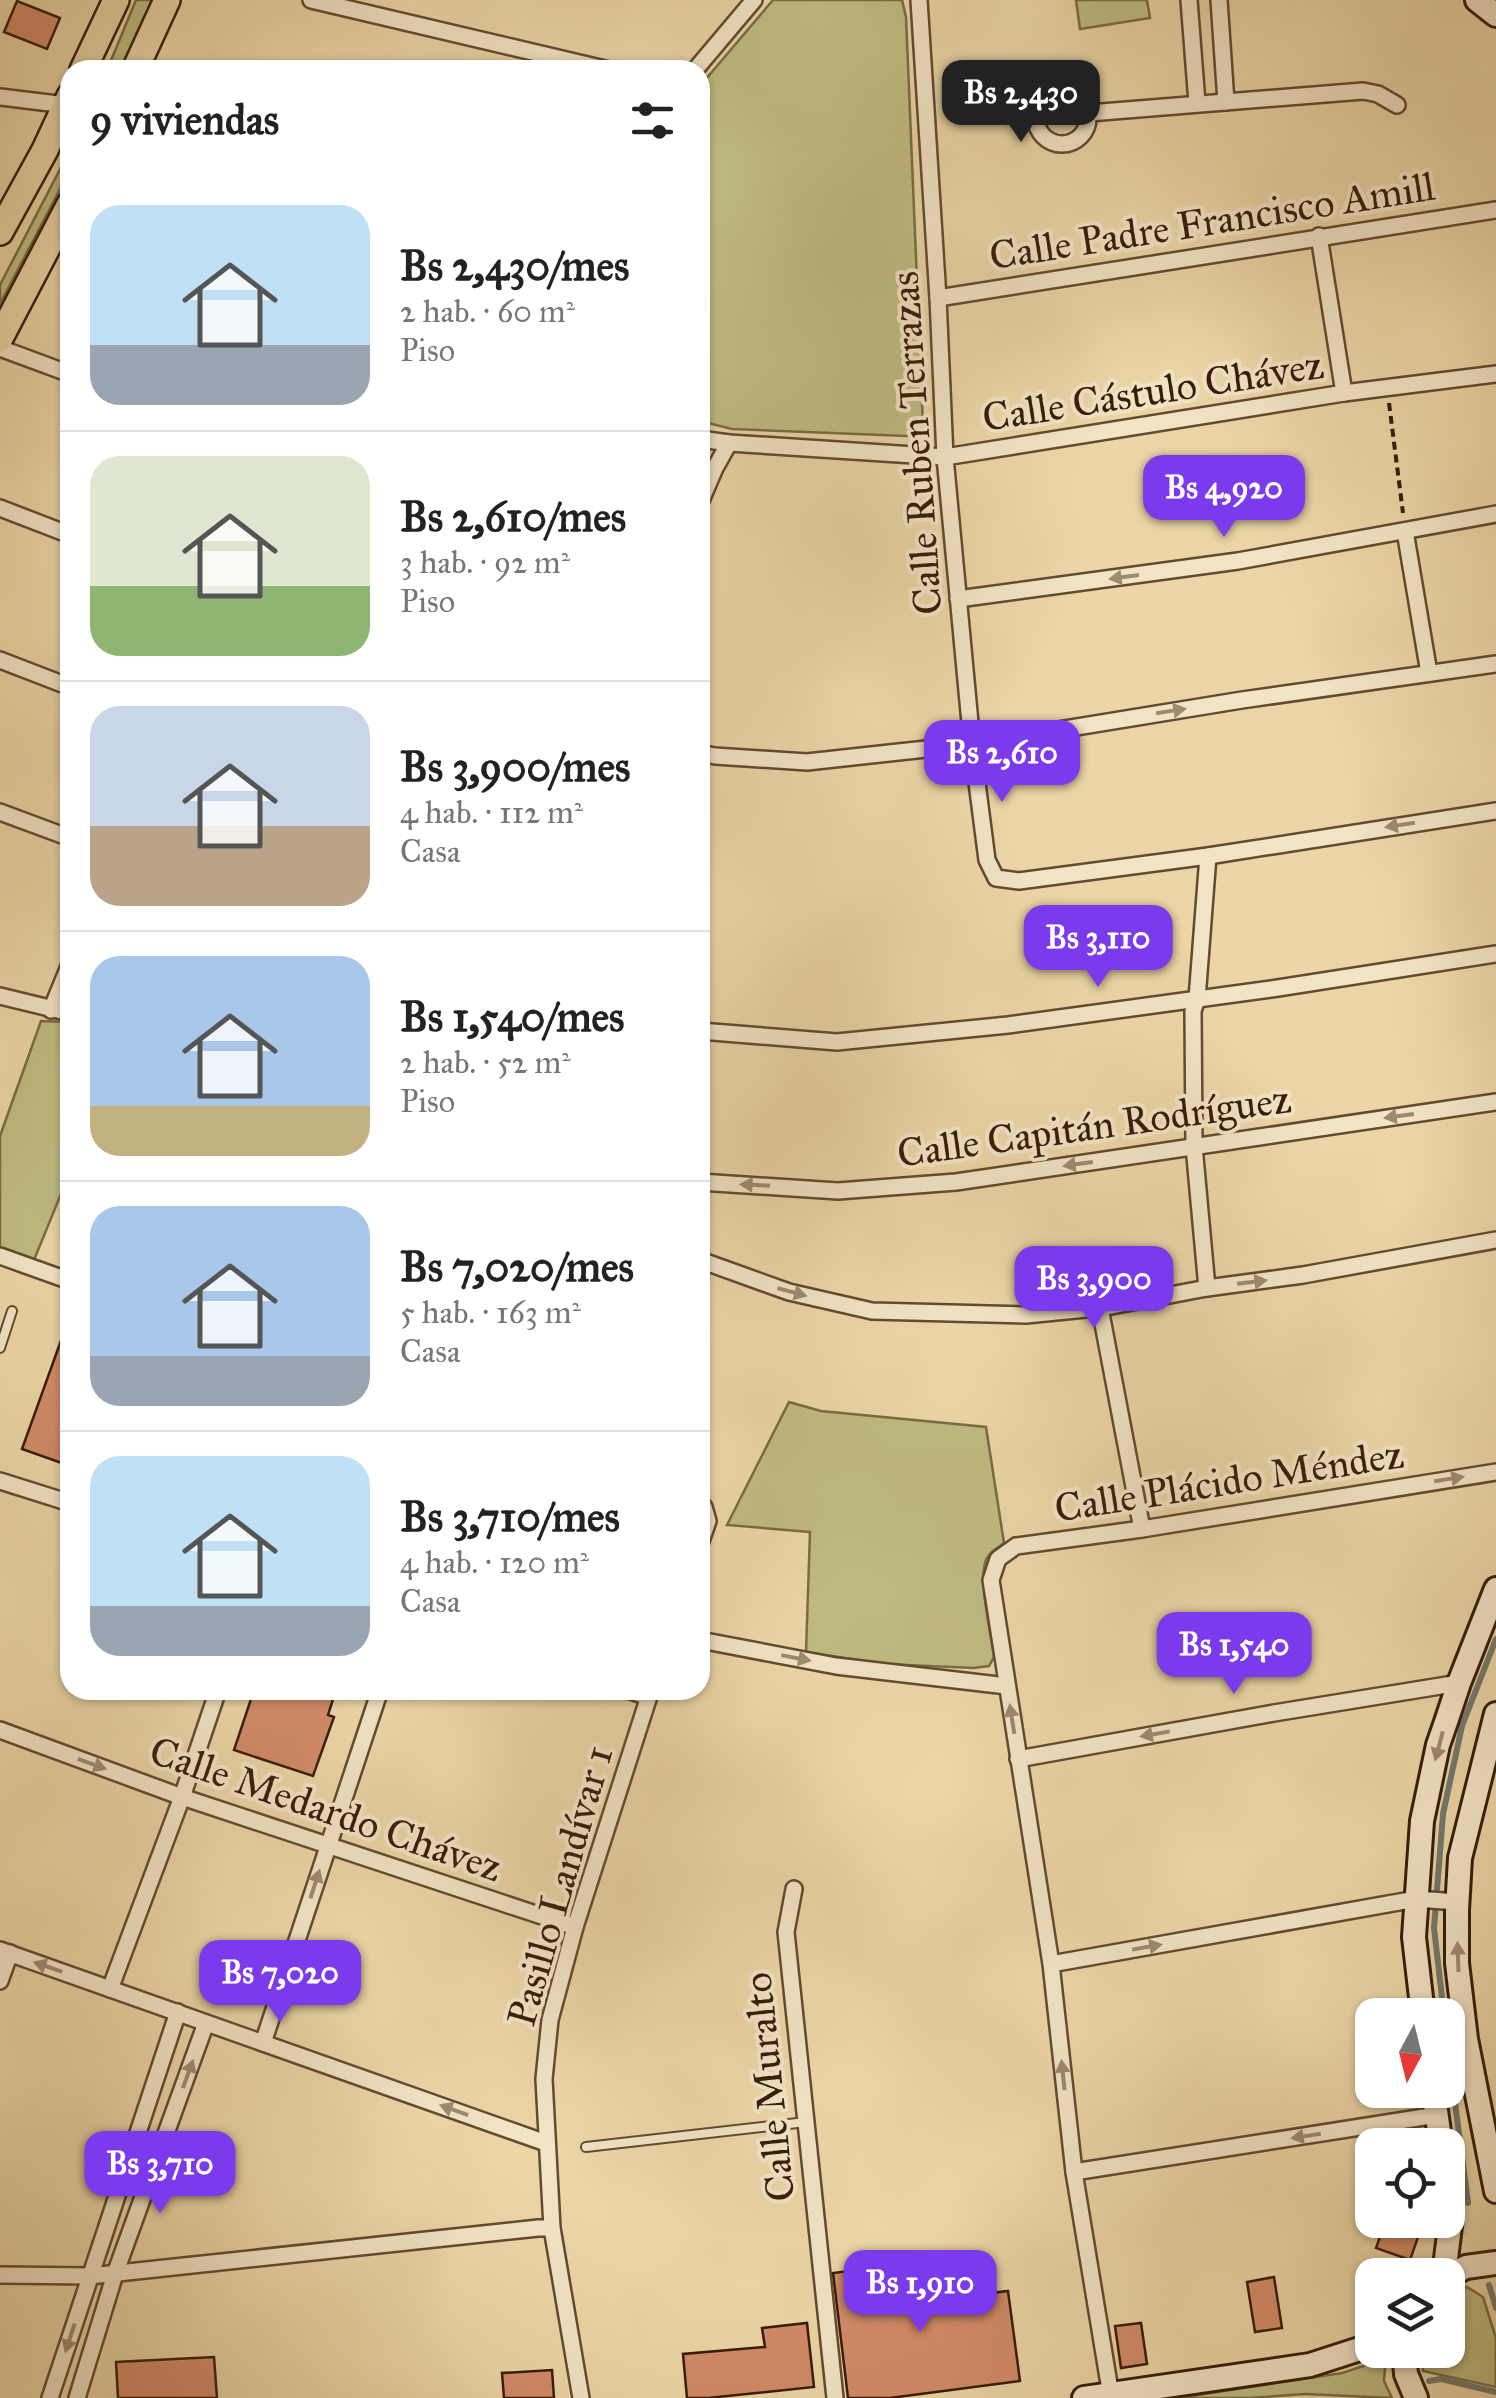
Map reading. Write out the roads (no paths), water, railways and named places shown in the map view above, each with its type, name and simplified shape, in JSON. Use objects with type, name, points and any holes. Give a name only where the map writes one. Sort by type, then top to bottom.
[{"type":"main road","points":[[88,60],[116,0]]},
{"type":"main road","points":[[139,60],[167,0]]},
{"type":"main road","points":[[0,232],[60,117]]},
{"type":"main road","points":[[0,338],[60,228]]},
{"type":"street","points":[[311,0],[566,60]]},
{"type":"street","points":[[704,60],[754,0]]},
{"type":"street","name":"Calle Ruben Terrazas","points":[[919,0],[945,457],[987,860],[996,878],[1019,881],[1208,856]]},
{"type":"street","points":[[1189,0],[1198,103]]},
{"type":"street","points":[[1220,0],[1226,102]]},
{"type":"street","points":[[1477,0],[1496,15]]},
{"type":"street","points":[[1089,113],[1363,91],[1398,105]]},
{"type":"street","points":[[0,97],[60,100]]},
{"type":"street","name":"Calle Padre Francisco Amill","points":[[938,298],[1496,210]]},
{"type":"street","points":[[1319,236],[1344,393]]},
{"type":"street","points":[[0,348],[60,370]]},
{"type":"street","name":"Calle Cástulo Chávez","points":[[710,440],[945,457],[1344,393],[1496,374]]},
{"type":"street","points":[[710,478],[729,443]]},
{"type":"street","points":[[0,508],[60,531]]},
{"type":"street","points":[[958,599],[1238,561],[1496,514]]},
{"type":"street","points":[[1405,531],[1429,673]]},
{"type":"street","points":[[0,660],[60,683]]},
{"type":"street","points":[[710,755],[807,762],[972,744],[1496,664]]},
{"type":"street","points":[[1207,1288],[1194,1146],[1192,1011],[1197,999],[1208,856],[1496,811]]},
{"type":"street","points":[[0,812],[60,834]]},
{"type":"street","points":[[710,1032],[836,1042],[1008,1025],[1496,954]]},
{"type":"street","points":[[51,1010],[60,988]]},
{"type":"street","points":[[0,996],[60,1011]]},
{"type":"street","name":"Calle Capitán Rodríguez","points":[[710,1183],[838,1191],[956,1182],[1496,1102]]},
{"type":"street","points":[[710,1264],[789,1292],[872,1311],[1026,1314],[1100,1308],[1496,1240]]},
{"type":"street","points":[[0,1256],[60,1277]]},
{"type":"street","points":[[1100,1308],[1142,1529]]},
{"type":"street","name":"Calle Plácido Méndez","points":[[1007,1686],[991,1580],[998,1559],[1016,1546],[1496,1472]]},
{"type":"street","points":[[0,1481],[60,1500]]},
{"type":"street","points":[[1496,1589],[1458,1682],[1438,1746],[1422,1821],[1437,1900],[1457,1964],[1466,2039],[1488,2106],[1496,2191]]},
{"type":"street","points":[[710,1642],[836,1666],[1007,1686],[1051,1964],[1074,2172],[1111,2396]]},
{"type":"street","points":[[1018,1758],[1458,1682]]},
{"type":"street","points":[[110,1989],[215,1700]]},
{"type":"street","points":[[263,2043],[377,1700]]},
{"type":"street","name":"Pasillo Landívar 1","points":[[581,2398],[552,2228],[544,2079],[550,2020],[575,1928],[648,1700]]},
{"type":"street","points":[[1421,1998],[1414,1937],[1460,1858],[1494,1723]]},
{"type":"street","name":"Calle Medardo Chávez","points":[[0,1730],[182,1797],[575,1928]]},
{"type":"street","name":"Calle Muralto","points":[[794,1889],[786,1932],[835,2398]]},
{"type":"street","points":[[1051,1964],[1437,1900]]},
{"type":"street","points":[[0,1981],[5,1951],[546,2143]]},
{"type":"street","points":[[50,2398],[178,2012]]},
{"type":"street","points":[[78,2398],[115,2274],[206,2022]]},
{"type":"street","points":[[1436,2108],[1439,2128]]},
{"type":"street","points":[[1074,2172],[1437,2115]]},
{"type":"street","points":[[0,2275],[115,2274],[552,2228]]},
{"type":"street","points":[[1465,2267],[1496,2263]]},
{"type":"street","points":[[1084,2398],[1310,2365],[1355,2350]]},
{"type":"street","points":[[1406,2368],[1416,2398]]},
{"type":"lane","points":[[0,1348],[12,1311]]},
{"type":"lane","points":[[586,2146],[806,2122]]},
{"type":"waterway","points":[[1442,1998],[1434,1928],[1443,1814],[1462,1726],[1496,1639]]},
{"type":"waterway","points":[[1456,2108],[1468,2203]]},
{"type":"waterway","points":[[1489,2285],[1496,2308]]},
{"type":"waterway","points":[[1429,2381],[1441,2379],[1496,2392]]}]
